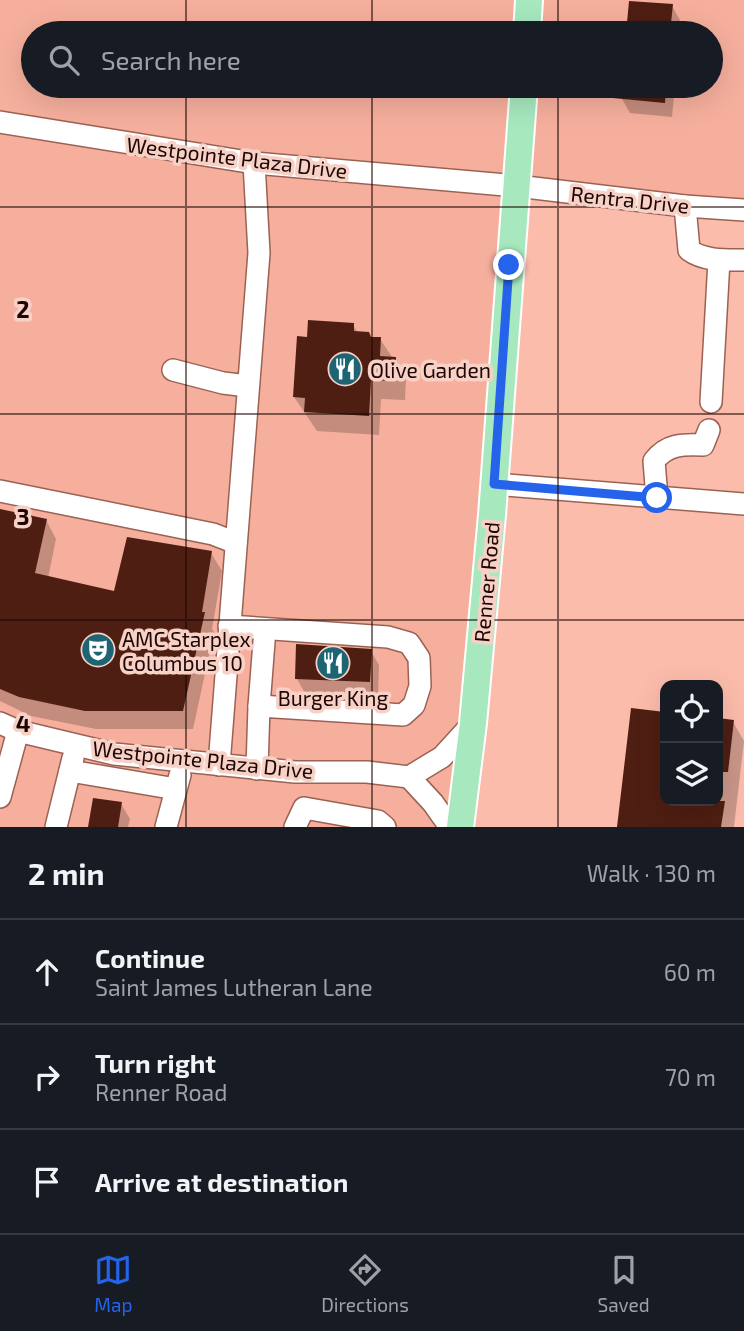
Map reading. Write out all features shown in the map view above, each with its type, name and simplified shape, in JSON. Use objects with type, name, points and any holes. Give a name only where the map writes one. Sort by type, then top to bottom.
[{"type":"main road","points":[[528,21],[529,0]]},
{"type":"main road","name":"Renner Road","points":[[460,827],[473,723],[494,484],[523,98]]},
{"type":"street","name":"Westpointe Plaza Drive","points":[[0,122],[254,163],[517,186]]},
{"type":"street","points":[[219,765],[258,253],[254,163]]},
{"type":"street","name":"Rentra Drive","points":[[517,186],[744,210]]},
{"type":"street","points":[[685,205],[689,250],[697,256],[719,260],[744,260]]},
{"type":"street","points":[[711,402],[719,260]]},
{"type":"street","points":[[173,370],[223,383],[248,386]]},
{"type":"street","points":[[657,498],[654,461],[662,450],[685,444],[704,445],[709,430]]},
{"type":"street","points":[[494,484],[744,504]]},
{"type":"street","points":[[0,491],[213,534],[236,543]]},
{"type":"street","points":[[229,626],[388,637],[409,643],[419,658],[420,686],[414,705],[403,715],[259,706]]},
{"type":"street","points":[[257,769],[265,629]]},
{"type":"street","points":[[450,827],[409,777],[442,757],[473,723]]},
{"type":"street","name":"Westpointe Plaza Drive","points":[[9,727],[114,754],[295,772],[366,772],[409,777]]},
{"type":"street","points":[[0,797],[9,727]]},
{"type":"street","points":[[56,827],[77,745]]},
{"type":"street","points":[[166,827],[184,761]]},
{"type":"street","points":[[70,771],[176,789]]},
{"type":"street","points":[[295,827],[304,808],[378,821],[385,827]]},
{"type":"shaded area","points":[[0,0],[744,0],[744,210],[517,186],[460,827],[0,827]]},
{"type":"building","points":[[629,1],[673,4],[671,21],[627,21]]},
{"type":"building","points":[[612,98],[665,98],[665,103]]},
{"type":"building","name":"Olive Garden","points":[[308,320],[354,323],[354,331],[369,332],[371,337],[381,337],[380,356],[396,357],[395,381],[371,380],[369,416],[304,412],[305,398],[293,397],[297,336],[307,337]]},
{"type":"building","name":"AMC Starplex Columbus 10","points":[[0,509],[47,519],[35,573],[114,591],[127,537],[212,551],[202,612],[205,612],[183,711],[85,711],[19,697],[0,689]]},
{"type":"building","name":"Burger King","points":[[296,644],[372,649],[370,682],[295,679]]},
{"type":"building","points":[[631,708],[660,711],[660,806],[723,806],[725,801],[721,827],[617,827]]},
{"type":"building","points":[[723,719],[734,720],[728,772],[723,772]]},
{"type":"building","points":[[93,798],[122,802],[118,827],[88,827]]},
{"type":"place","name":"Olive Garden","points":[[345,369]]},
{"type":"place","name":"AMC Starplex Columbus 10","points":[[98,650]]},
{"type":"place","name":"Burger King","points":[[333,663]]},
{"type":"route","points":[[509,265],[494,484],[657,498]]}]
